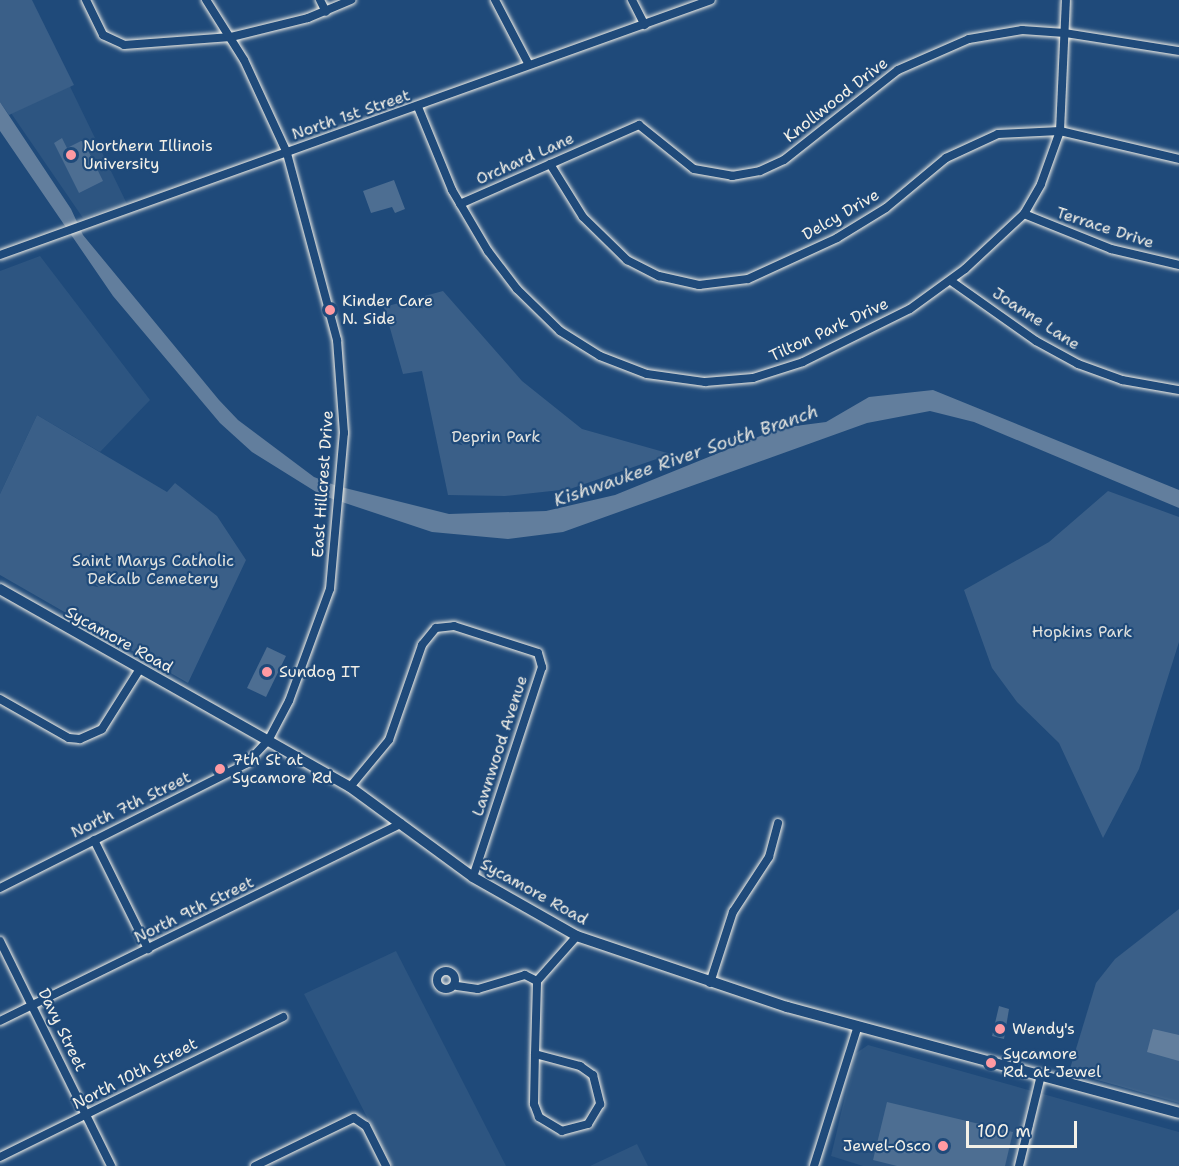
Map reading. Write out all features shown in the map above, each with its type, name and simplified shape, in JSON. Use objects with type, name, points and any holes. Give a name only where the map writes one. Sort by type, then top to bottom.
[{"type":"main road","name":"Sycamore Road","points":[[0,590],[350,787],[473,877],[577,936],[710,983],[858,1026],[1179,1113]]},
{"type":"street","points":[[86,0],[103,35],[116,45],[231,37],[326,12],[351,0]]},
{"type":"street","name":"East Hillcrest Drive","points":[[206,0],[231,37],[287,153],[340,355],[342,473],[338,523],[320,624],[268,740]]},
{"type":"street","points":[[320,0],[326,12]]},
{"type":"street","points":[[495,0],[529,65]]},
{"type":"street","points":[[632,0],[645,26]]},
{"type":"street","name":"North 1st Street","points":[[0,255],[418,107],[529,65],[645,26],[711,0]]},
{"type":"street","name":"Tilton Park Drive","points":[[418,107],[460,204],[502,271],[561,331],[615,363],[673,380],[730,381],[784,370],[889,321],[951,281],[1024,214],[1045,176],[1060,131],[1066,0]]},
{"type":"street","name":"Knollwood Drive","points":[[602,141],[639,125],[694,169],[716,175],[751,174],[784,160],[886,78],[924,55],[995,33],[1065,33],[1179,51]]},
{"type":"street","name":"Delcy Drive","points":[[550,164],[583,217],[636,266],[688,284],[729,284],[760,275],[858,226],[968,144],[1008,132],[1060,131],[1179,159]]},
{"type":"street","name":"Orchard Lane","points":[[460,204],[602,141]]},
{"type":"street","name":"Terrace Drive","points":[[1024,214],[1111,249],[1179,265]]},
{"type":"street","name":"Joanne Lane","points":[[951,281],[1036,341],[1078,364],[1122,380],[1179,390]]},
{"type":"street","name":"Lawnwood Avenue","points":[[350,787],[389,740],[422,645],[436,628],[454,626],[538,653],[542,666],[473,877]]},
{"type":"street","points":[[0,699],[69,738],[80,739],[102,729],[140,669]]},
{"type":"street","name":"North 7th Street","points":[[0,888],[222,777],[247,763],[268,740]]},
{"type":"street","points":[[710,983],[733,912],[769,857],[778,823]]},
{"type":"street","name":"North 9th Street","points":[[0,1021],[401,824]]},
{"type":"street","points":[[94,840],[148,949]]},
{"type":"street","points":[[535,1054],[580,1066],[593,1075],[600,1104],[588,1124],[562,1131],[539,1117],[533,1098],[537,981],[577,936]]},
{"type":"street","name":"Davy Street","points":[[0,941],[111,1166]]},
{"type":"street","points":[[457,986],[477,989],[525,975],[537,981]]},
{"type":"street","name":"North 10th Street","points":[[0,1157],[283,1017]]},
{"type":"street","points":[[814,1166],[858,1026]]},
{"type":"street","points":[[1019,1166],[1041,1076]]},
{"type":"street","points":[[255,1166],[350,1119],[363,1122],[386,1166]]},
{"type":"shaded area","name":"Northern Illinois University","points":[[0,0],[28,0],[127,204],[83,218],[0,97]]},
{"type":"shaded area","points":[[0,102],[71,209],[83,235],[219,400],[238,420],[314,477],[337,486],[449,514],[546,511],[615,495],[780,428],[826,422],[869,397],[933,390],[1179,490],[1179,508],[974,422],[930,411],[867,423],[563,532],[508,539],[432,532],[321,495],[252,452],[220,423],[113,296],[0,131]]},
{"type":"shaded area","points":[[40,256],[150,400],[100,452],[37,415],[0,494],[0,271]]},
{"type":"shaded area","points":[[396,951],[506,1166],[392,1166],[304,994]]},
{"type":"shaded area","points":[[1153,1029],[1179,1035],[1179,1061],[1147,1052]]},
{"type":"shaded area","points":[[868,1045],[1179,1132],[1179,1166],[863,1166],[831,1156],[855,1054]]},
{"type":"shaded area","points":[[637,1144],[648,1166],[590,1166]]},
{"type":"green space","points":[[0,0],[32,0],[74,85],[9,115],[0,102]]},
{"type":"green space","name":"Deprin Park","points":[[443,291],[522,381],[582,429],[671,454],[570,489],[505,496],[448,495],[422,371],[403,374],[384,307]]},
{"type":"green space","name":"Saint Marys Catholic DeKalb Cemetery","points":[[37,415],[167,492],[175,483],[217,516],[246,560],[188,683],[0,575],[0,494]]},
{"type":"green space","name":"Hopkins Park","points":[[1108,491],[1179,517],[1179,642],[1139,769],[1103,838],[1059,743],[1017,702],[992,668],[964,590],[1049,542]]},
{"type":"green space","points":[[1179,909],[1179,1103],[1069,1072],[1096,983],[1115,959]]},
{"type":"building","points":[[62,138],[67,148],[83,140],[103,181],[79,193],[54,143]]},
{"type":"building","points":[[394,180],[405,209],[395,213],[392,207],[371,213],[363,191]]},
{"type":"building","name":"Sundog IT","points":[[267,647],[286,656],[266,697],[247,688]]},
{"type":"building","name":"Wendy's","points":[[999,1006],[1009,1009],[1004,1039],[992,1036]]},
{"type":"building","name":"Jewel-Osco","points":[[887,1102],[1013,1132],[1005,1166],[897,1166],[873,1160]]},
{"type":"place","name":"Northern Illinois University","points":[[71,155]]},
{"type":"place","name":"Kinder Care N. Side","points":[[330,310]]},
{"type":"place","name":"Sundog IT","points":[[267,672]]},
{"type":"place","name":"7th St at Sycamore Rd","points":[[220,769]]},
{"type":"place","name":"Wendy's","points":[[1000,1029]]},
{"type":"place","name":"Sycamore Rd. at Jewel","points":[[991,1063]]},
{"type":"place","name":"Jewel-Osco","points":[[943,1146]]},
{"type":"water label","name":"Kishwaukee River South Branch","points":[[686,456]]}]
